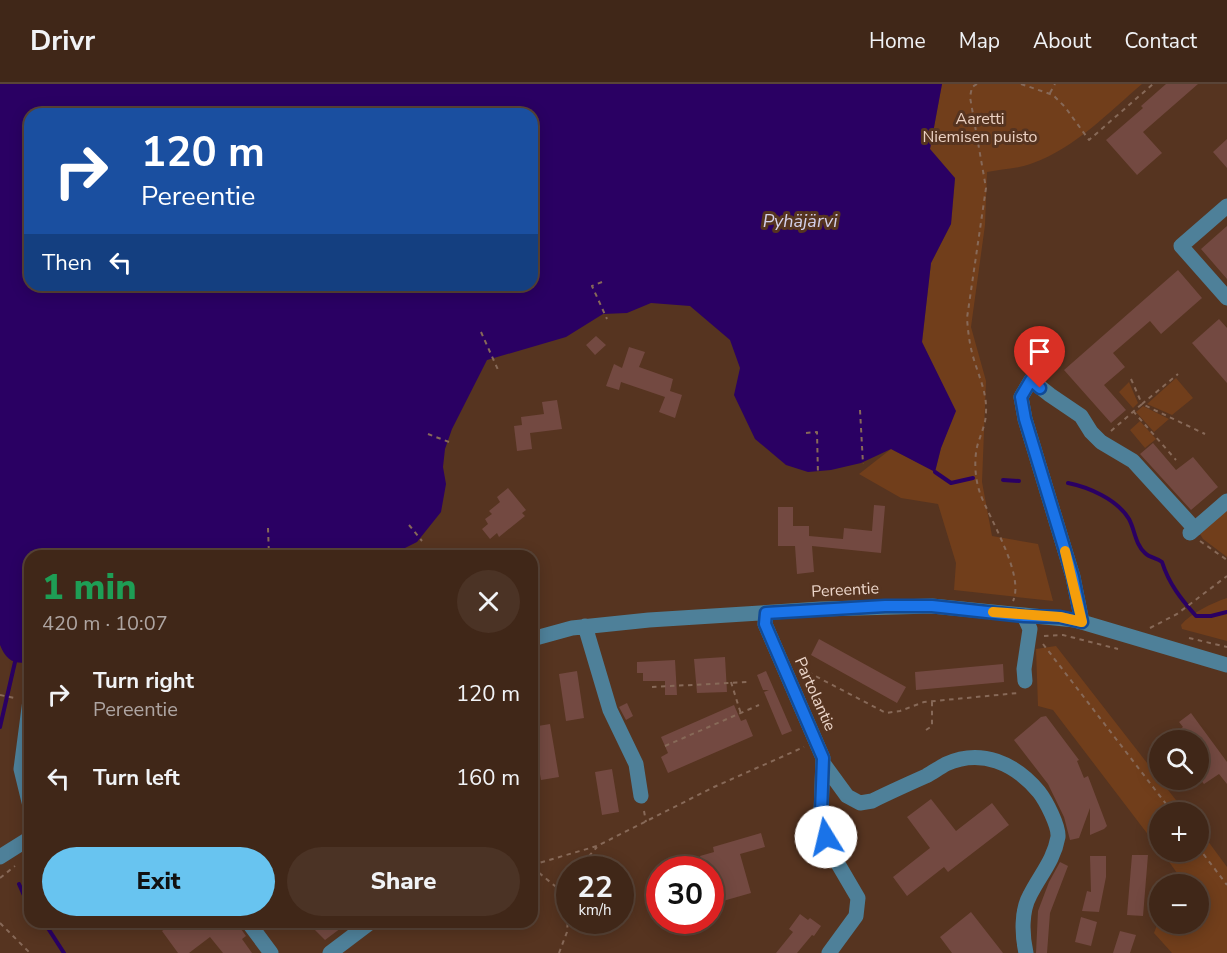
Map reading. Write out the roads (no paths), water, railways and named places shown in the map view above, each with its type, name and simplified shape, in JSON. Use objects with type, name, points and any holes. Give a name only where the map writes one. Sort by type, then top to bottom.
[{"type":"street","points":[[1227,206],[1181,246],[1227,298]]},
{"type":"street","points":[[1082,622],[1073,577],[1025,419],[1021,397],[1031,380],[1081,416],[1099,440],[1133,461],[1191,528],[1227,501]]},
{"type":"street","name":"Pereentie","points":[[538,637],[585,626],[649,620],[885,606],[932,606],[1030,627],[1060,617],[1227,665]]},
{"type":"street","name":"Partolantie","points":[[766,613],[765,624],[816,741],[823,763],[821,813],[826,837],[834,857],[858,898],[856,916],[829,953]]},
{"type":"street","points":[[585,626],[610,710],[636,764],[641,796]]},
{"type":"street","points":[[1026,687],[1024,669],[1030,627]]},
{"type":"street","points":[[24,699],[21,769],[24,781]]},
{"type":"street","points":[[823,763],[847,796],[860,803],[872,801],[947,764],[965,758],[989,757],[1004,762],[1033,785],[1046,801],[1058,834],[1054,854],[1029,896],[1024,916],[1023,940],[1026,953]]},
{"type":"street","points":[[0,857],[24,842]]},
{"type":"street","points":[[252,928],[271,953]]},
{"type":"street","points":[[330,953],[363,928]]},
{"type":"water","name":"Pyhäjärvi","points":[[0,84],[942,84],[930,149],[955,178],[951,224],[931,263],[922,342],[956,411],[941,448],[935,472],[891,449],[861,463],[831,470],[808,472],[786,465],[755,439],[734,395],[740,368],[730,340],[690,306],[651,303],[627,313],[603,314],[566,337],[487,360],[452,429],[445,449],[443,467],[446,484],[441,512],[417,542],[401,550],[24,550],[24,663],[15,662],[5,654],[0,645]]},
{"type":"waterway","points":[[935,472],[951,483],[973,478]]},
{"type":"waterway","points":[[1003,480],[1019,481]]},
{"type":"waterway","points":[[1068,483],[1102,495],[1124,512],[1142,549],[1147,555],[1162,562],[1176,591],[1196,616],[1211,616],[1227,612]]},
{"type":"waterway","points":[[0,727],[15,662]]},
{"type":"waterway","points":[[19,884],[24,895]]},
{"type":"waterway","points":[[48,928],[64,953]]},
{"type":"park label","name":"Aaretti Niemisen puisto","points":[[980,128]]}]
